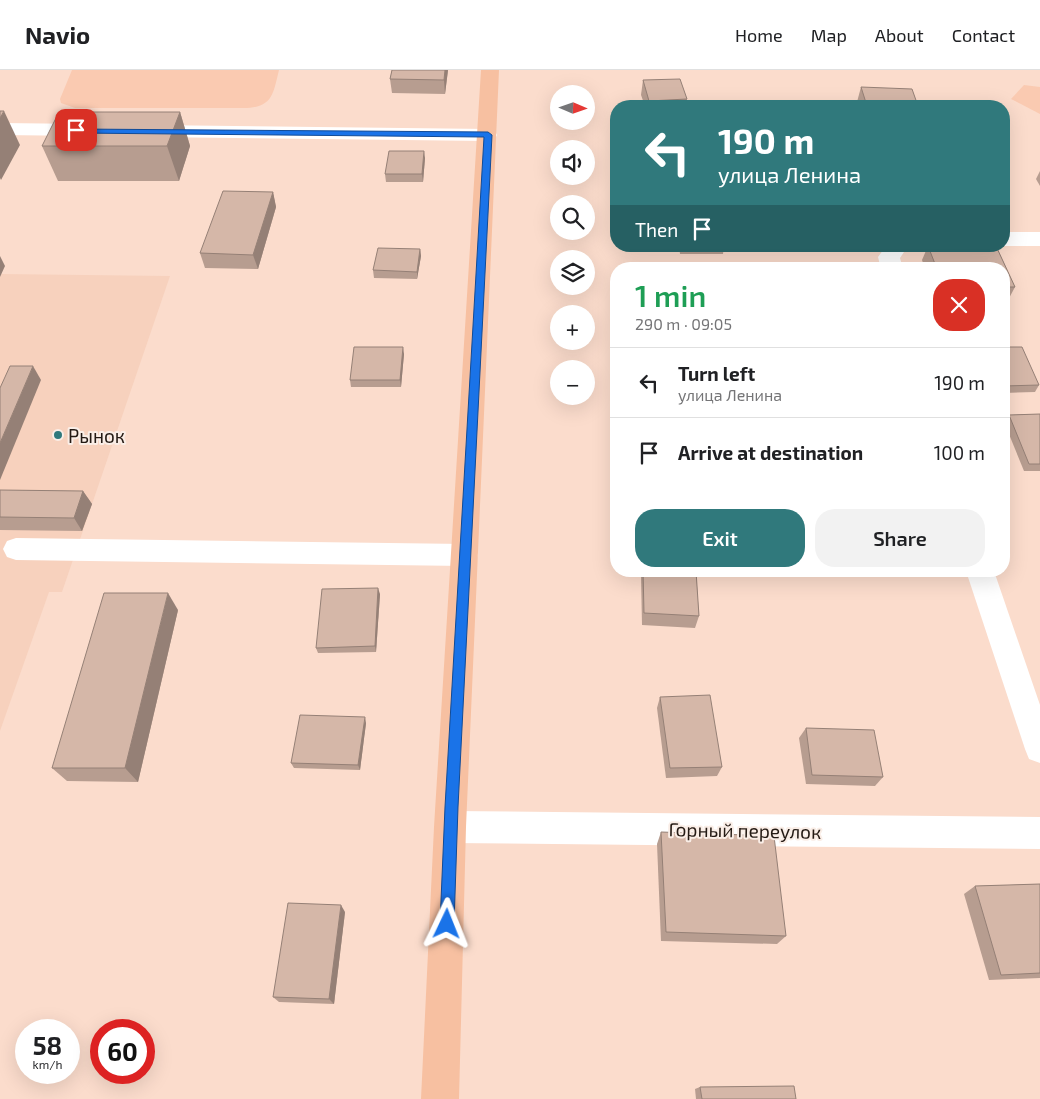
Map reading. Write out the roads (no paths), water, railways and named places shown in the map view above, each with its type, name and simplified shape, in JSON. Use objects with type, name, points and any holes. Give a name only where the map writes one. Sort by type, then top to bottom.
[{"type":"main road","points":[[440,1099],[450,826],[490,70]]},
{"type":"street","points":[[0,129],[108,130]]},
{"type":"street","points":[[127,131],[488,135]]},
{"type":"street","points":[[1010,239],[1040,240]]},
{"type":"street","points":[[16,549],[465,555]]},
{"type":"street","points":[[982,577],[1040,748]]},
{"type":"street","name":"Горный переулок","points":[[450,826],[1040,833]]},
{"type":"place","name":"Рынок","points":[[58,435]]}]
